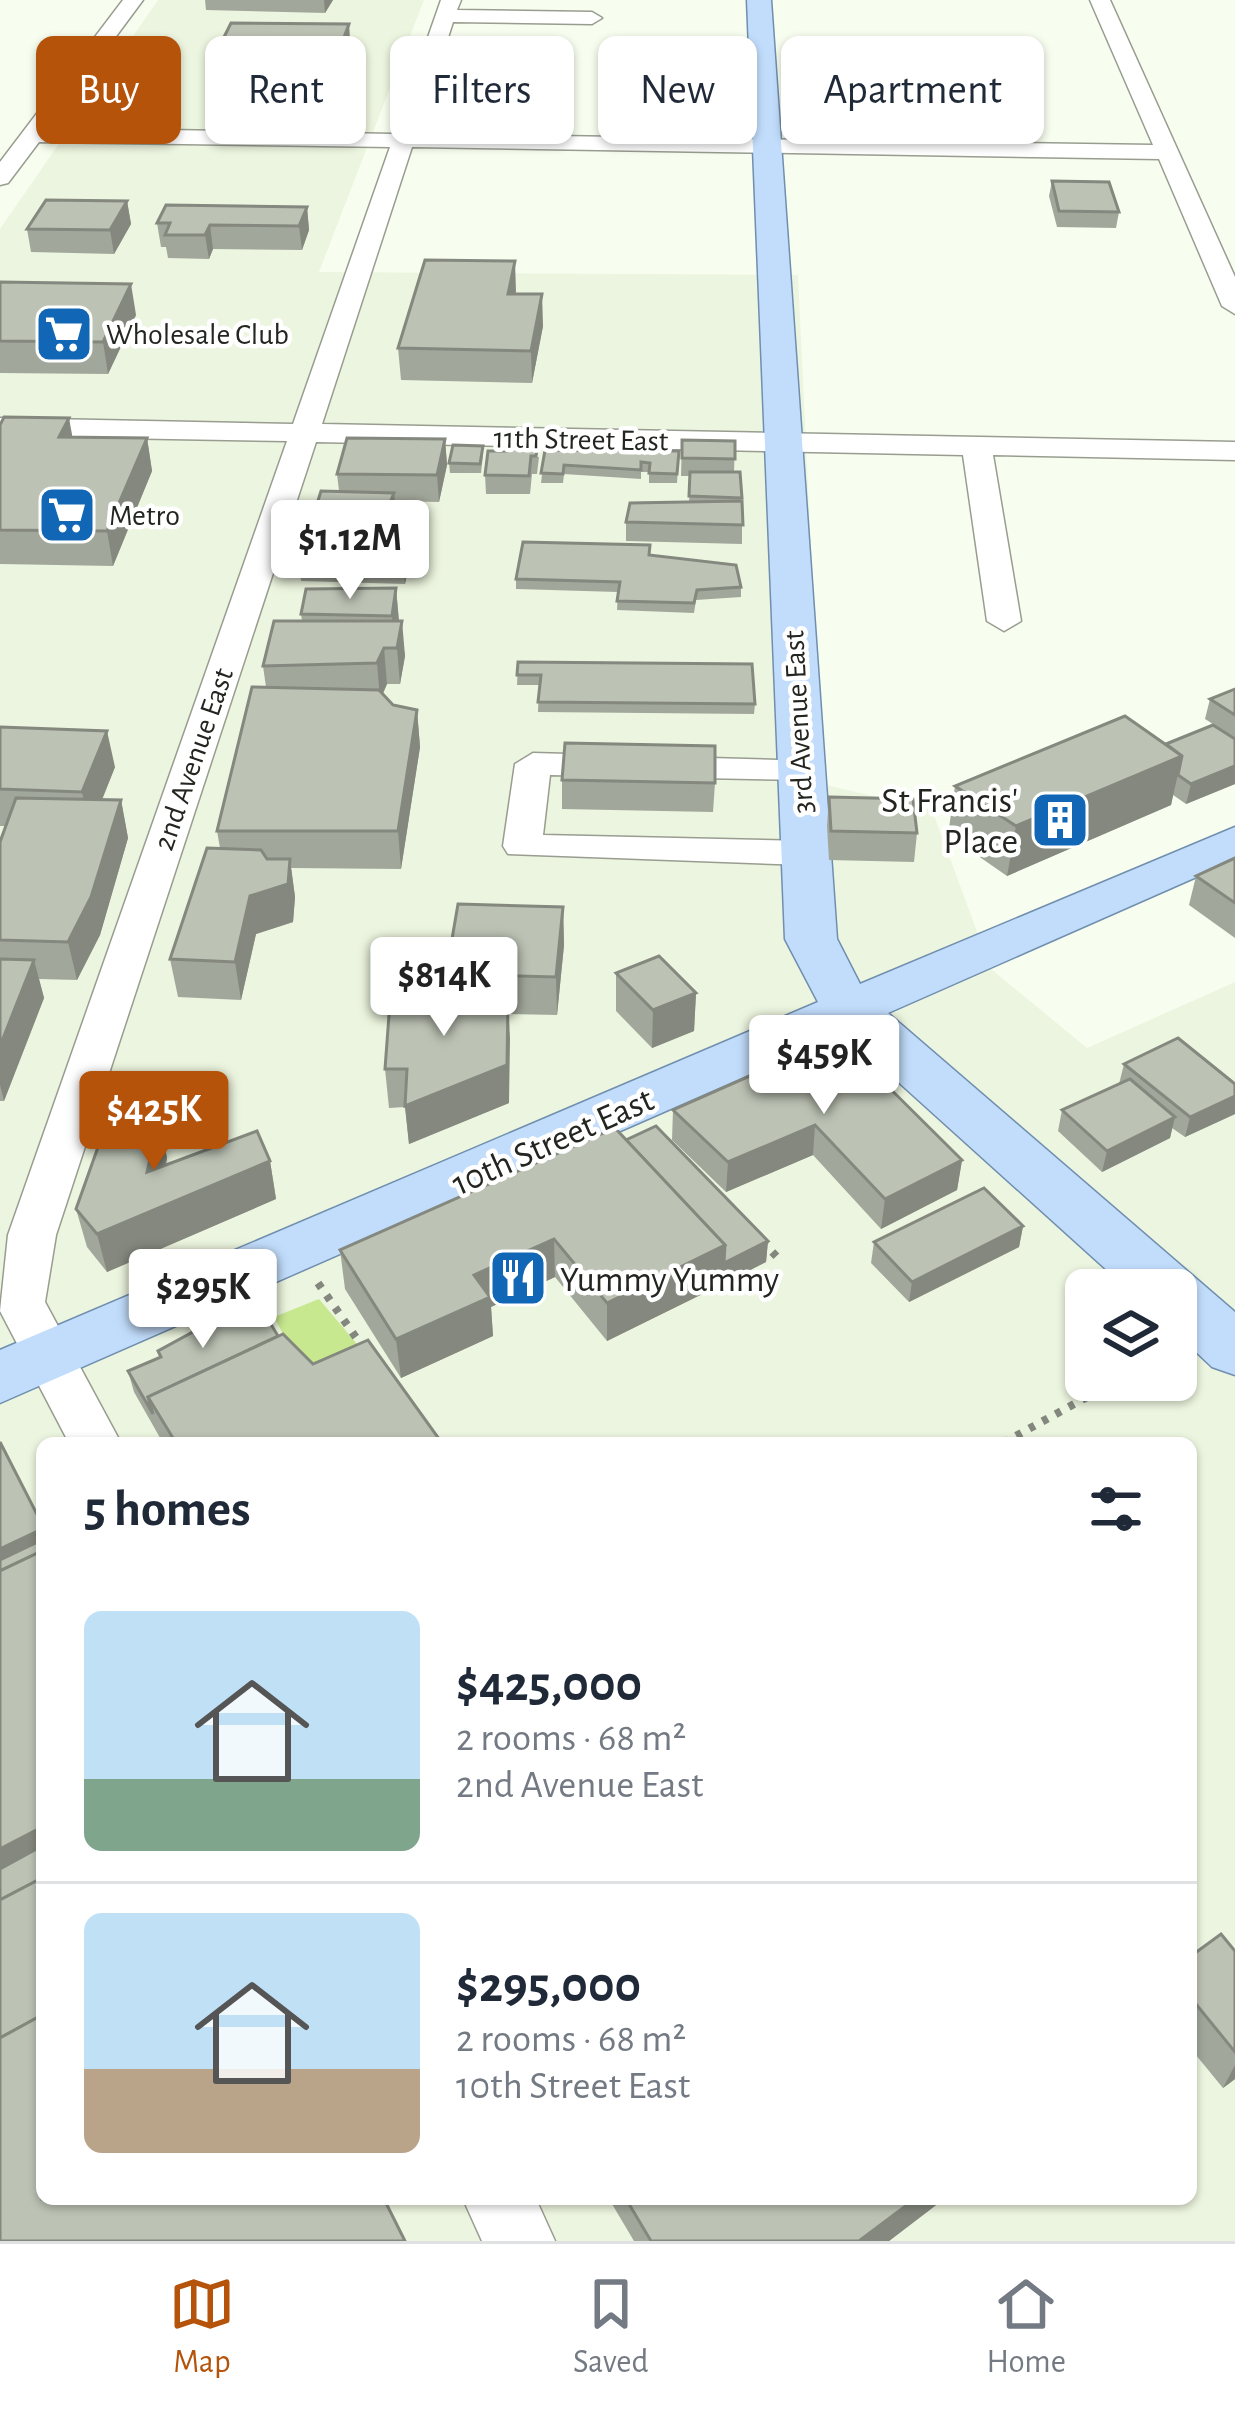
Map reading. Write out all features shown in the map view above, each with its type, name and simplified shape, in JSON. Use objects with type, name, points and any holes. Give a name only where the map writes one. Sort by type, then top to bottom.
[{"type":"main road","name":"3rd Avenue East","points":[[759,0],[812,939],[825,974],[851,1010],[1145,1269]]},
{"type":"main road","name":"10th Street East","points":[[25,1367],[1235,842]]},
{"type":"main road","points":[[1197,1315],[1235,1350]]},
{"type":"street","points":[[0,178],[134,0]]},
{"type":"street","points":[[1100,0],[1235,306]]},
{"type":"street","points":[[448,8],[592,18]]},
{"type":"street","points":[[33,135],[390,140]]},
{"type":"street","points":[[574,143],[1166,152]]},
{"type":"street","name":"2nd Avenue East","points":[[89,1437],[25,1367],[20,1302],[32,1235],[399,144]]},
{"type":"street","name":"11th Street East","points":[[0,427],[1235,451]]},
{"type":"street","points":[[977,447],[1004,621]]},
{"type":"street","points":[[801,769],[533,764],[522,846],[806,853]]},
{"type":"street","points":[[501,2205],[520,2241]]},
{"type":"path","points":[[748,1228],[778,1257]]},
{"type":"path","points":[[298,1251],[378,1370]]},
{"type":"path","points":[[1014,1437],[1080,1401]]},
{"type":"shaded area","points":[[158,0],[424,0],[410,36],[390,36],[390,88],[319,272],[798,275],[822,784],[932,810],[991,969],[1087,1048],[1235,982],[1235,2241],[0,2241],[0,229],[59,144],[181,144],[181,36],[133,36]]},
{"type":"green space","points":[[319,1299],[378,1369],[317,1398],[274,1317]]},
{"type":"building","points":[[231,23],[349,24],[344,36],[224,36]]},
{"type":"building","points":[[1052,181],[1109,182],[1119,212],[1059,211]]},
{"type":"building","points":[[46,200],[127,201],[110,230],[27,229]]},
{"type":"building","points":[[166,205],[307,207],[299,226],[210,225],[205,235],[165,235],[170,223],[157,223]]},
{"type":"building","points":[[425,260],[515,261],[508,294],[542,294],[531,351],[398,348]]},
{"type":"building","points":[[0,282],[131,284],[103,342],[0,341]]},
{"type":"building","name":"Metro","points":[[4,417],[69,418],[59,437],[147,438],[107,531],[0,530],[0,425]]},
{"type":"building","points":[[347,438],[445,439],[437,475],[337,474]]},
{"type":"building","points":[[510,439],[539,439],[529,476],[485,475],[488,451],[508,451]]},
{"type":"building","points":[[682,440],[735,441],[735,459],[682,458]]},
{"type":"building","points":[[453,445],[483,446],[480,464],[449,463]]},
{"type":"building","points":[[545,450],[679,451],[677,474],[649,473],[650,463],[641,462],[641,470],[564,465],[563,474],[541,473]]},
{"type":"building","points":[[690,472],[740,472],[742,498],[689,496]]},
{"type":"building","points":[[321,491],[394,493],[387,510],[316,507]]},
{"type":"building","points":[[742,501],[743,525],[626,522],[630,503]]},
{"type":"building","points":[[523,542],[650,545],[649,555],[736,565],[741,587],[697,590],[694,603],[617,601],[620,582],[516,579]]},
{"type":"building","points":[[304,543],[406,550],[403,565],[299,562]]},
{"type":"building","points":[[396,588],[392,616],[301,614],[306,589]]},
{"type":"building","points":[[274,621],[402,621],[397,648],[384,648],[377,663],[263,666]]},
{"type":"building","points":[[518,662],[752,664],[755,704],[538,702],[541,675],[517,675]]},
{"type":"building","points":[[252,687],[379,690],[393,705],[417,710],[398,831],[217,831]]},
{"type":"building","points":[[1235,689],[1235,715],[1210,699]]},
{"type":"building","points":[[1125,716],[1182,756],[1016,826],[955,786]]},
{"type":"building","points":[[1213,725],[1235,739],[1235,766],[1191,784],[1178,775],[1182,756],[1166,744]]},
{"type":"building","points":[[0,727],[107,731],[82,792],[0,789]]},
{"type":"building","points":[[565,743],[715,746],[715,783],[562,780]]},
{"type":"building","points":[[829,797],[913,799],[917,833],[831,831]]},
{"type":"building","points":[[16,798],[121,800],[91,897],[68,942],[0,940],[0,842]]},
{"type":"building","points":[[207,848],[261,850],[267,859],[290,859],[288,884],[250,896],[235,962],[170,959]]},
{"type":"building","points":[[1235,858],[1235,903],[1196,876]]},
{"type":"building","points":[[458,904],[563,907],[556,977],[446,974]]},
{"type":"building","points":[[659,956],[696,993],[653,1010],[616,973]]},
{"type":"building","points":[[0,959],[34,960],[0,1046]]},
{"type":"building","points":[[459,987],[458,1001],[508,1000],[507,1065],[405,1106],[407,1069],[385,1069],[391,988]]},
{"type":"building","points":[[838,1037],[962,1160],[885,1199],[815,1125],[728,1162],[673,1110]]},
{"type":"building","points":[[1178,1038],[1235,1084],[1235,1096],[1190,1117],[1124,1064]]},
{"type":"building","points":[[1130,1079],[1175,1117],[1107,1151],[1062,1110]]},
{"type":"building","points":[[108,1119],[159,1120],[147,1172],[257,1131],[270,1161],[97,1234],[76,1209]]},
{"type":"building","points":[[656,1126],[768,1241],[724,1263],[725,1245],[626,1140]]},
{"type":"building","points":[[615,1128],[725,1245],[607,1303],[554,1239],[474,1275],[490,1297],[396,1339],[340,1250]]},
{"type":"building","points":[[984,1188],[1023,1226],[912,1282],[874,1242]]},
{"type":"building","points":[[260,1306],[278,1336],[148,1397],[153,1414],[128,1371],[161,1357],[158,1351],[215,1320],[218,1324]]},
{"type":"building","points":[[283,1334],[313,1364],[368,1340],[438,1437],[172,1437],[148,1397]]},
{"type":"building","points":[[0,1442],[36,1512],[36,1532],[0,1549]]},
{"type":"building","points":[[36,1543],[36,1554],[0,1571],[0,1560]]},
{"type":"building","points":[[36,1554],[36,1830],[0,1849],[0,1571]]},
{"type":"building","points":[[36,1849],[36,1881],[0,1900],[0,1869]]},
{"type":"building","points":[[36,1881],[36,2018],[0,2038],[0,1900]]},
{"type":"building","points":[[1221,1934],[1235,1951],[1235,2052],[1197,2005],[1197,1952]]},
{"type":"building","points":[[36,2018],[36,2205],[387,2205],[405,2241],[0,2241],[0,2038]]},
{"type":"building","points":[[630,2205],[907,2205],[859,2241],[651,2241]]},
{"type":"place","name":"Wholesale Club","points":[[64,334]]},
{"type":"place","name":"Metro","points":[[67,515]]},
{"type":"place","name":"St Francis' Place","points":[[1060,820]]},
{"type":"place","name":"Yummy Yummy","points":[[518,1278]]}]
